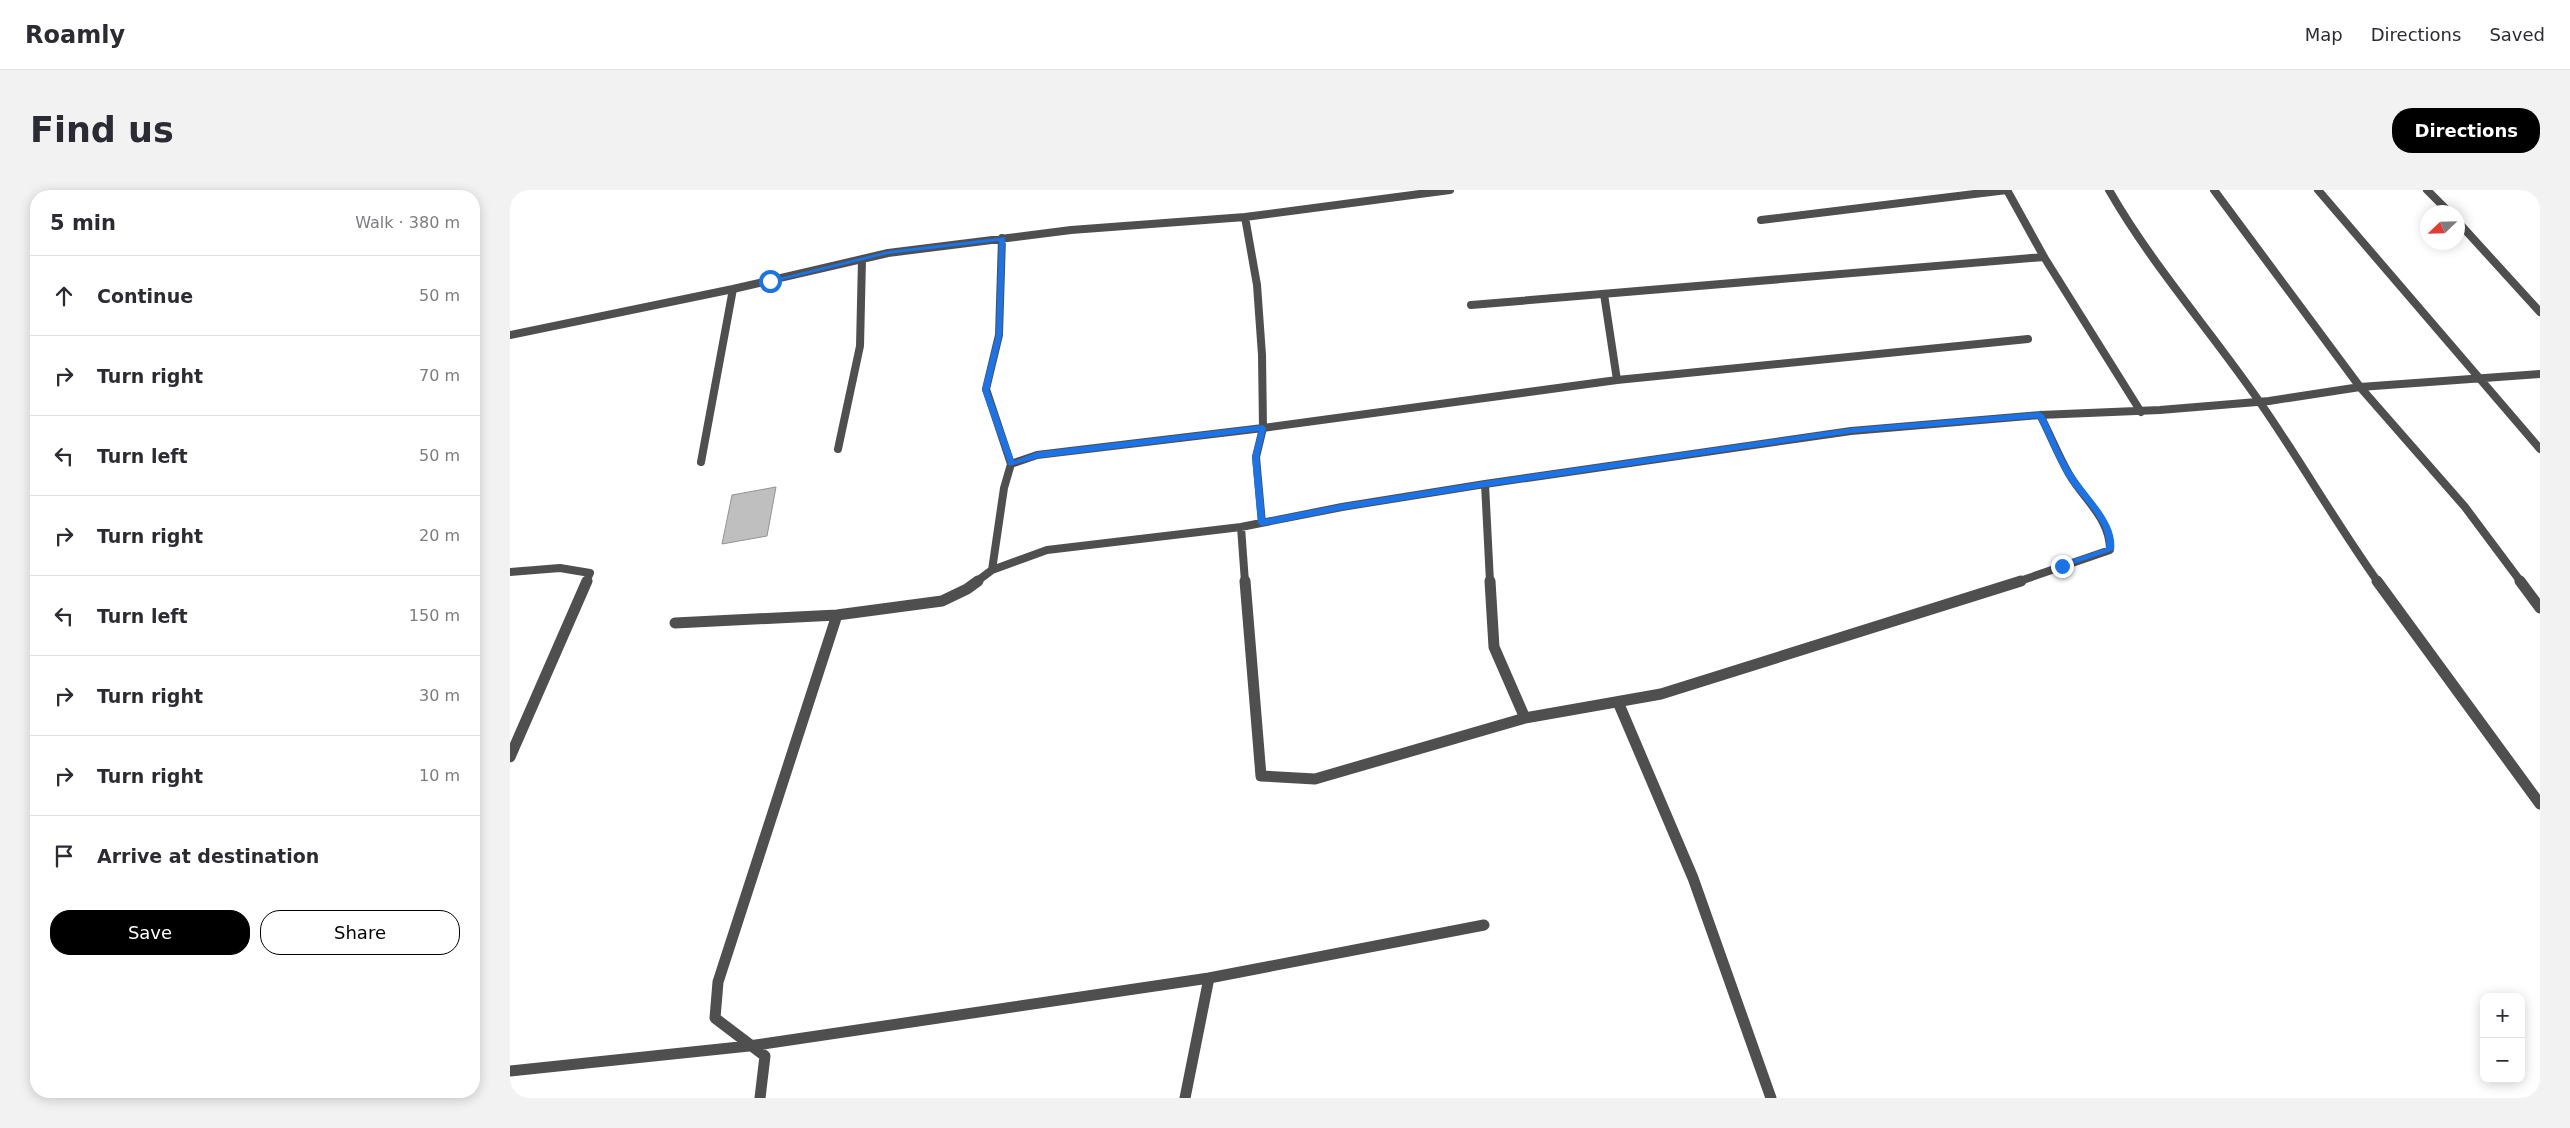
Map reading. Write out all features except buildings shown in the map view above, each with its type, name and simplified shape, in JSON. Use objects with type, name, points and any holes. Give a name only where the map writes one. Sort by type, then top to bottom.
[{"type":"street","points":[[510,335],[733,289],[888,252],[1071,230],[1245,218],[1396,194],[1450,190]]},
{"type":"street","points":[[1761,220],[2007,190],[2044,257],[2141,412]]},
{"type":"street","points":[[2109,190],[2131,228],[2259,401],[2355,550],[2540,804]]},
{"type":"street","points":[[2214,190],[2360,387],[2465,507],[2540,608]]},
{"type":"street","points":[[2318,190],[2540,450]]},
{"type":"street","points":[[2427,190],[2442,205]]},
{"type":"street","points":[[1245,218],[1257,285],[1262,355],[1263,428],[1256,457],[1262,523]]},
{"type":"street","points":[[2465,230],[2540,312]]},
{"type":"street","points":[[992,570],[1004,488],[1011,464],[986,390],[999,335],[1002,238]]},
{"type":"street","points":[[1471,306],[2044,257]]},
{"type":"street","points":[[838,449],[860,346],[862,259]]},
{"type":"street","points":[[701,462],[733,289]]},
{"type":"street","points":[[1604,294],[1617,380]]},
{"type":"street","points":[[1011,464],[1037,455],[1263,428],[1617,380],[2028,339]]},
{"type":"street","points":[[674,624],[837,615],[942,601],[967,588],[992,570],[1022,557],[1048,550],[1240,527],[1342,507],[1485,484],[1851,431],[2040,415],[2141,412],[2259,401],[2360,387],[2540,374]]},
{"type":"street","points":[[1240,527],[1261,776],[1315,779],[1525,718],[1671,691],[2014,583],[2110,550],[2111,541],[2102,520],[2069,474],[2040,415]]},
{"type":"street","points":[[1485,484],[1494,647],[1525,718]]},
{"type":"street","points":[[510,572],[560,568],[590,573],[510,757]]},
{"type":"street","points":[[760,1098],[765,1056],[749,1046],[715,1018],[718,982],[750,889],[837,615]]},
{"type":"street","points":[[1618,702],[1693,878],[1771,1098]]},
{"type":"street","points":[[510,1071],[749,1046],[1209,978],[1484,925]]},
{"type":"street","points":[[1185,1098],[1209,978]]},
{"type":"route","points":[[770,281],[888,252],[1002,238],[999,335],[986,390],[1011,464],[1037,455],[1263,428],[1256,457],[1259,507],[1262,523],[1342,507],[1485,484],[1851,431],[2040,415],[2069,474],[2102,520],[2111,541],[2110,550],[2062,566]]}]
